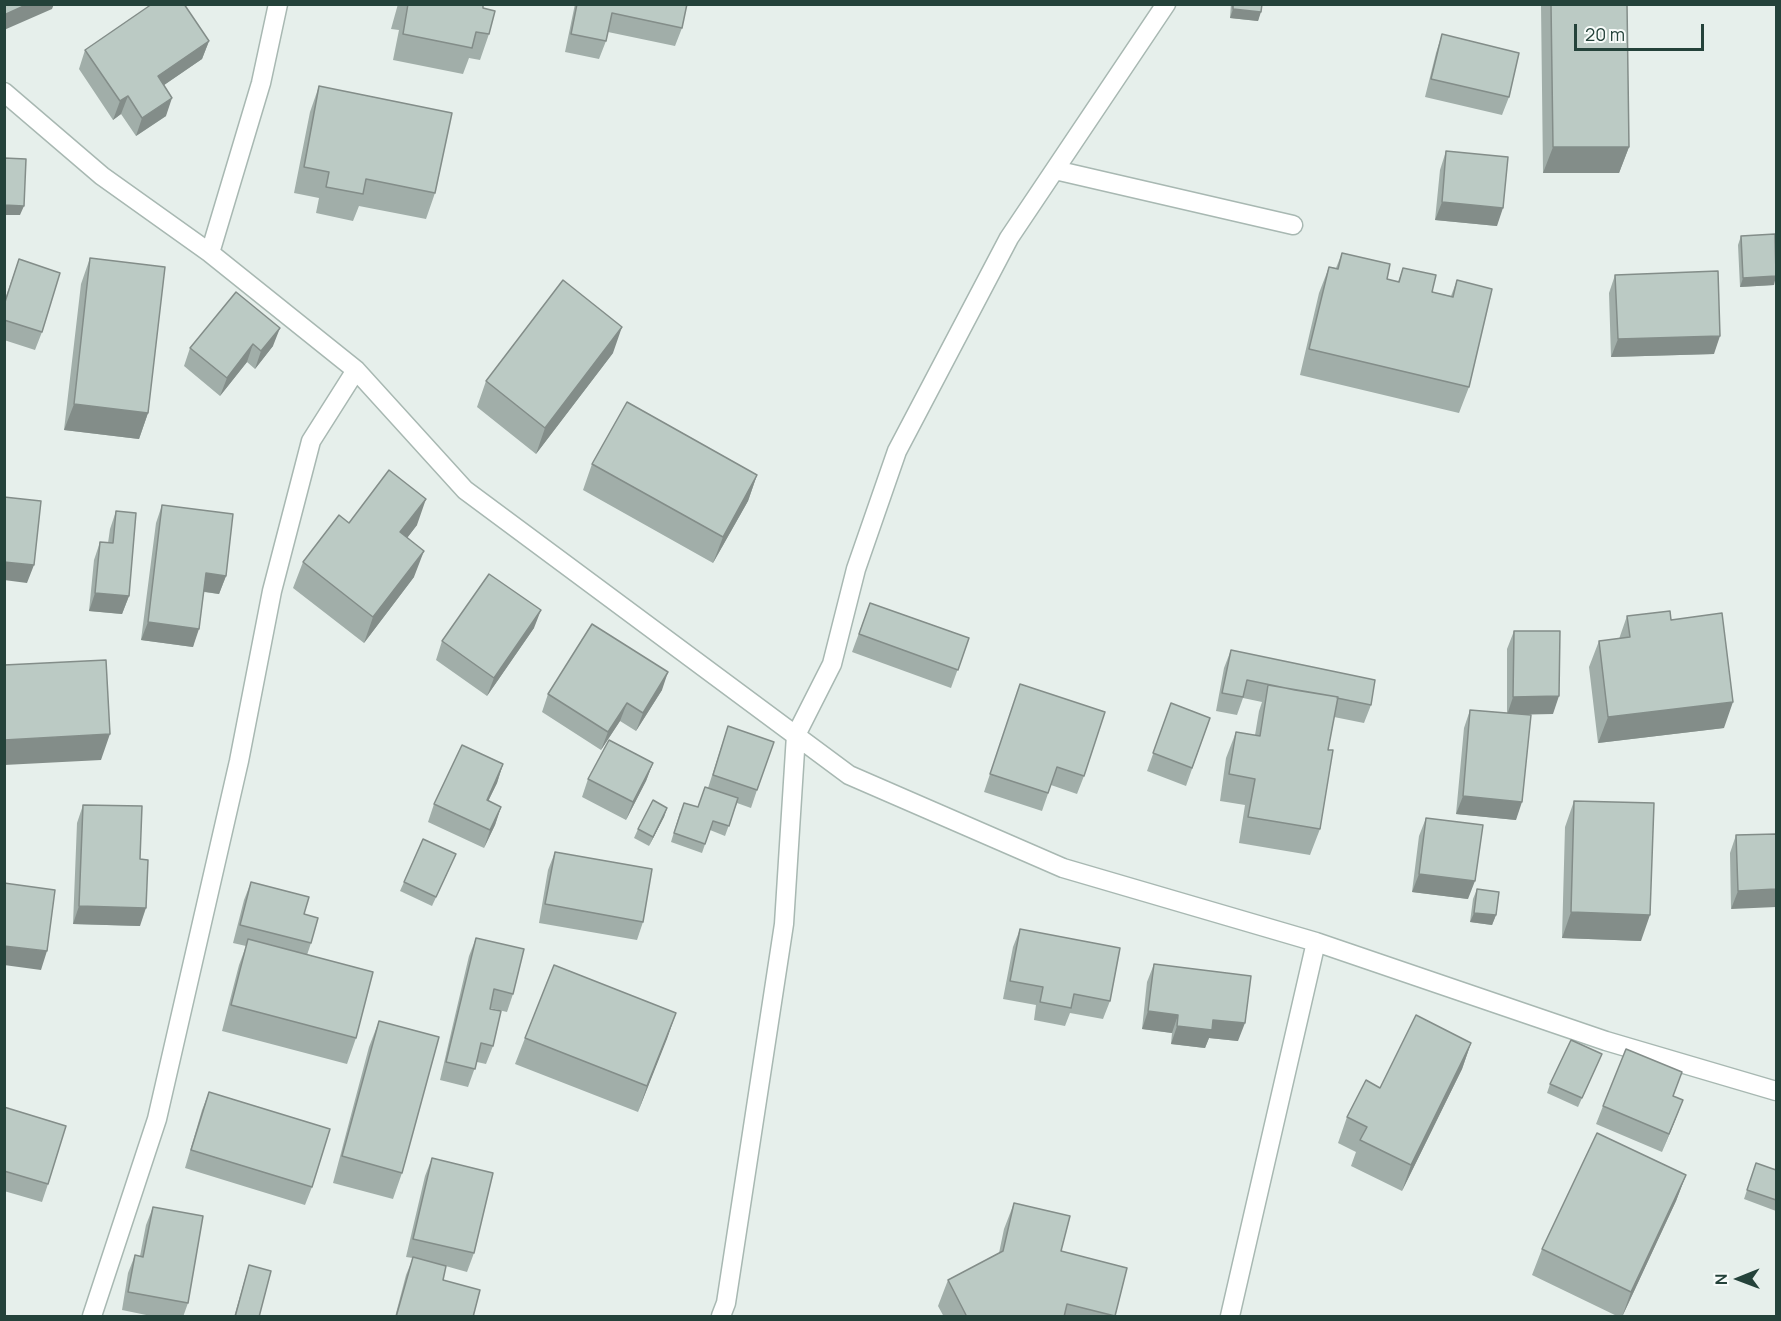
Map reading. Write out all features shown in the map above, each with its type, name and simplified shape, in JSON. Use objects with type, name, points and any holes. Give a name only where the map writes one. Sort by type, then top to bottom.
[{"type":"street","points":[[210,253],[261,83],[278,4]]},
{"type":"street","points":[[721,1317],[726,1303],[784,924],[796,735],[832,664],[856,569],[897,451],[1009,238],[1166,4]]},
{"type":"street","points":[[4,92],[102,176],[210,253],[356,370],[465,490],[849,775],[1063,868],[1316,942],[1606,1041],[1776,1090]]},
{"type":"street","points":[[1055,170],[1293,225]]},
{"type":"street","points":[[92,1317],[157,1119],[239,761],[272,591],[311,441],[356,370]]},
{"type":"street","points":[[1230,1317],[1316,942]]},
{"type":"building","points":[[4,4],[28,4],[4,15]]},
{"type":"building","points":[[152,4],[184,4],[209,41],[158,76],[172,98],[142,118],[128,96],[120,101],[85,50]]},
{"type":"building","points":[[408,4],[483,4],[483,8],[495,11],[489,34],[476,32],[472,48],[403,34]]},
{"type":"building","points":[[577,4],[687,4],[682,28],[612,13],[606,41],[571,34]]},
{"type":"building","points":[[1233,4],[1262,4],[1261,12],[1233,9]]},
{"type":"building","points":[[1551,4],[1627,4],[1629,147],[1553,147]]},
{"type":"building","points":[[1442,34],[1519,53],[1509,97],[1431,79]]},
{"type":"building","points":[[319,86],[452,113],[435,193],[366,179],[363,194],[326,187],[329,172],[304,167]]},
{"type":"building","points":[[1446,151],[1508,157],[1503,208],[1442,202]]},
{"type":"building","points":[[4,158],[26,159],[24,206],[4,205]]},
{"type":"building","points":[[1775,234],[1776,276],[1743,278],[1741,236]]},
{"type":"building","points":[[1342,253],[1390,264],[1387,279],[1399,282],[1403,268],[1436,275],[1432,292],[1453,297],[1457,280],[1492,289],[1469,387],[1309,349],[1329,267],[1338,269]]},
{"type":"building","points":[[90,258],[165,267],[148,413],[74,404]]},
{"type":"building","points":[[19,259],[60,273],[42,332],[4,320],[4,305]]},
{"type":"building","points":[[1718,271],[1720,336],[1618,339],[1615,275]]},
{"type":"building","points":[[563,280],[622,327],[545,428],[486,381]]},
{"type":"building","points":[[236,292],[280,328],[261,351],[253,344],[227,378],[190,348]]},
{"type":"building","points":[[627,402],[757,475],[723,537],[592,464]]},
{"type":"building","points":[[389,470],[426,499],[400,532],[424,551],[373,617],[303,562],[339,515],[349,523]]},
{"type":"building","points":[[4,497],[41,501],[34,565],[4,562]]},
{"type":"building","points":[[162,505],[233,514],[226,576],[206,573],[199,629],[148,622]]},
{"type":"building","points":[[116,511],[136,513],[129,596],[95,593],[100,542],[113,543]]},
{"type":"building","points":[[489,574],[541,610],[494,678],[442,641]]},
{"type":"building","points":[[870,603],[969,638],[958,670],[859,634]]},
{"type":"building","points":[[1670,611],[1671,620],[1722,613],[1733,702],[1608,717],[1599,641],[1630,637],[1627,616]]},
{"type":"building","points":[[592,624],[668,672],[643,713],[627,703],[608,732],[548,694]]},
{"type":"building","points":[[1514,631],[1560,631],[1559,696],[1513,697]]},
{"type":"building","points":[[1231,650],[1375,680],[1371,705],[1247,680],[1243,697],[1222,693]]},
{"type":"building","points":[[106,660],[110,734],[4,740],[4,665]]},
{"type":"building","points":[[1020,684],[1105,712],[1084,776],[1057,767],[1048,793],[990,774]]},
{"type":"building","points":[[1268,685],[1338,697],[1328,750],[1333,750],[1320,829],[1248,817],[1255,779],[1229,774],[1236,732],[1260,736]]},
{"type":"building","points":[[1171,703],[1210,718],[1192,768],[1153,753]]},
{"type":"building","points":[[1470,710],[1531,715],[1522,802],[1463,796]]},
{"type":"building","points":[[728,726],[774,742],[757,790],[713,775]]},
{"type":"building","points":[[609,740],[653,763],[633,802],[588,779]]},
{"type":"building","points":[[462,745],[503,764],[487,800],[501,807],[490,830],[434,804]]},
{"type":"building","points":[[705,787],[738,798],[729,826],[713,821],[705,844],[674,833],[684,803],[698,807]]},
{"type":"building","points":[[653,800],[667,808],[653,837],[638,829]]},
{"type":"building","points":[[1574,801],[1654,803],[1650,915],[1571,912]]},
{"type":"building","points":[[83,805],[142,806],[140,859],[148,860],[146,908],[79,906]]},
{"type":"building","points":[[1426,818],[1483,825],[1475,881],[1419,874]]},
{"type":"building","points":[[1776,834],[1776,889],[1738,891],[1736,835]]},
{"type":"building","points":[[423,839],[456,854],[436,897],[404,882]]},
{"type":"building","points":[[555,852],[652,869],[643,922],[545,904]]},
{"type":"building","points":[[251,882],[309,897],[304,914],[318,918],[311,943],[240,925]]},
{"type":"building","points":[[4,883],[55,890],[47,951],[4,946]]},
{"type":"building","points":[[1477,889],[1499,892],[1496,915],[1474,913]]},
{"type":"building","points":[[1020,929],[1120,948],[1110,1001],[1074,994],[1071,1008],[1040,1002],[1043,987],[1010,981]]},
{"type":"building","points":[[476,938],[524,949],[513,994],[494,989],[490,1009],[501,1011],[493,1046],[481,1043],[475,1069],[446,1062]]},
{"type":"building","points":[[248,939],[373,972],[356,1038],[231,1005]]},
{"type":"building","points":[[1154,964],[1251,976],[1245,1023],[1213,1020],[1212,1030],[1177,1026],[1178,1015],[1148,1011]]},
{"type":"building","points":[[554,965],[676,1013],[647,1086],[525,1038]]},
{"type":"building","points":[[1416,1015],[1471,1043],[1411,1165],[1360,1140],[1367,1127],[1347,1117],[1366,1080],[1380,1088]]},
{"type":"building","points":[[379,1021],[439,1037],[402,1173],[342,1156]]},
{"type":"building","points":[[1571,1040],[1602,1054],[1582,1098],[1550,1084]]},
{"type":"building","points":[[1626,1049],[1682,1072],[1673,1096],[1683,1100],[1669,1134],[1603,1106]]},
{"type":"building","points":[[209,1092],[330,1129],[312,1187],[191,1150]]},
{"type":"building","points":[[4,1107],[66,1126],[48,1184],[4,1171]]},
{"type":"building","points":[[1597,1133],[1686,1175],[1631,1292],[1542,1249]]},
{"type":"building","points":[[432,1158],[493,1173],[474,1253],[413,1239]]},
{"type":"building","points":[[1756,1163],[1776,1170],[1776,1200],[1747,1190]]},
{"type":"building","points":[[1014,1203],[1070,1216],[1061,1251],[1127,1268],[1115,1316],[1067,1304],[1064,1317],[967,1317],[948,1280],[1003,1251]]},
{"type":"building","points":[[153,1207],[203,1216],[188,1303],[128,1292],[135,1255],[143,1257]]},
{"type":"building","points":[[413,1257],[446,1266],[443,1280],[480,1290],[473,1317],[396,1317]]},
{"type":"building","points":[[249,1265],[271,1271],[259,1317],[235,1317]]}]
